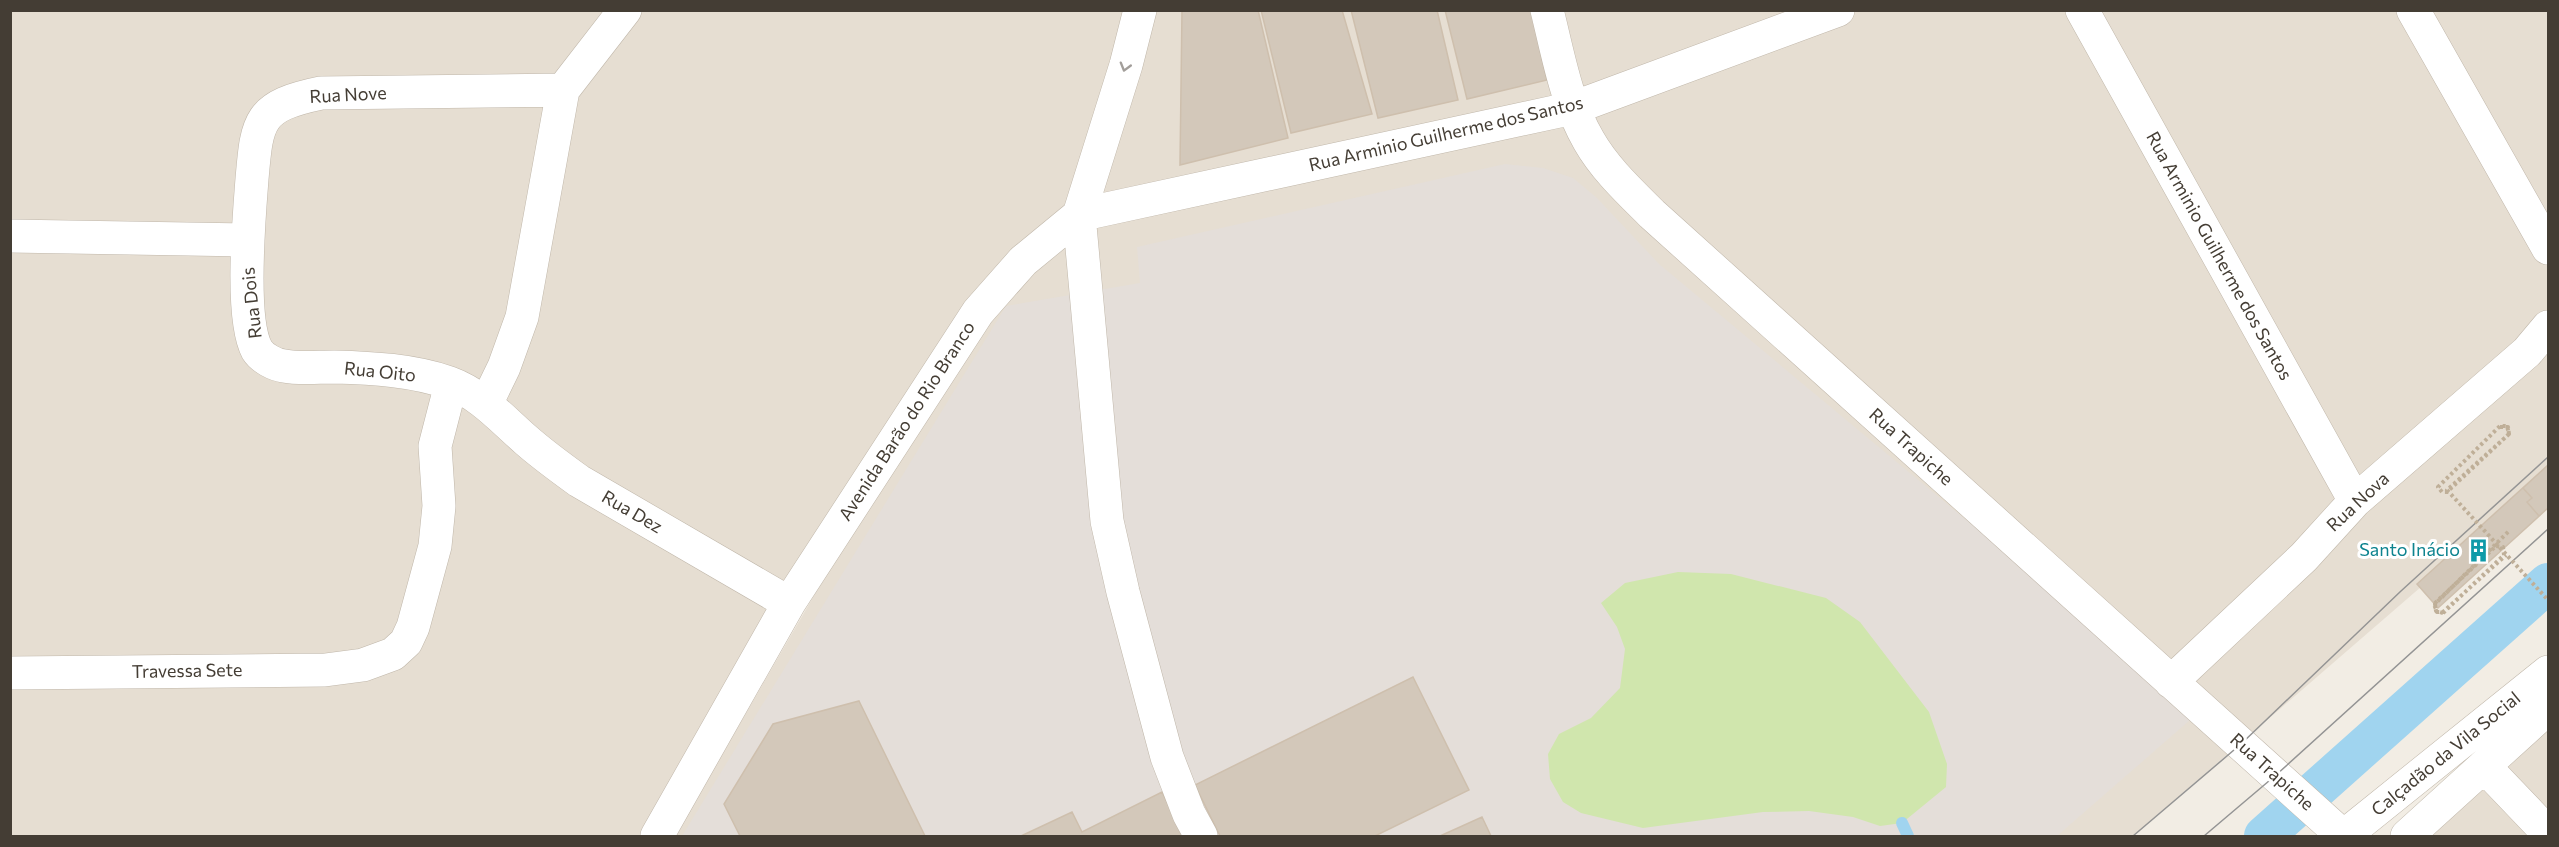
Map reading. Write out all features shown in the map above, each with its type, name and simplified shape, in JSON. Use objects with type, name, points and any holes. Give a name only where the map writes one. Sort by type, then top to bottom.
[{"type":"street","points":[[486,404],[504,367],[522,317],[563,90],[625,10]]},
{"type":"street","points":[[1140,10],[1126,65],[1079,216],[1107,520],[1123,592],[1167,757],[1189,814],[1201,837]]},
{"type":"street","name":"Rua Trapiche","points":[[1547,10],[1573,108],[1589,142],[1614,175],[1652,214],[2339,833]]},
{"type":"street","name":"Rua Arminio Guilherme dos Santos","points":[[1079,216],[1573,108],[1838,10]]},
{"type":"street","name":"Rua Arminio Guilherme dos Santos","points":[[2082,10],[2355,501]]},
{"type":"street","points":[[2413,10],[2540,230],[2548,248]]},
{"type":"street","name":"Rua Nove","points":[[247,240],[255,148],[261,122],[273,108],[293,99],[321,93],[563,90]]},
{"type":"street","name":"Avenida Barão do Rio Branco","points":[[657,837],[789,603],[978,312],[1023,261],[1079,216]]},
{"type":"street","points":[[10,236],[247,240]]},
{"type":"street","name":"Rua Dois","points":[[247,240],[252,333],[258,351],[269,361]]},
{"type":"street","name":"Rua Nova","points":[[2171,682],[2304,557],[2355,501],[2527,352],[2548,327]]},
{"type":"street","name":"Rua Oito","points":[[269,361],[284,366],[372,368],[407,373],[452,384],[486,404]]},
{"type":"street","name":"Travessa Sete","points":[[10,673],[325,670],[363,665],[393,654],[406,642],[413,627],[435,546],[439,506],[435,446],[452,384]]},
{"type":"street","name":"Rua Dez","points":[[486,404],[550,461],[579,481],[789,603]]},
{"type":"street","name":"Calçadão da Vila Social","points":[[2339,833],[2548,672]]},
{"type":"street","points":[[2407,837],[2548,708]]},
{"type":"street","points":[[2484,766],[2548,833]]},
{"type":"path","points":[[2509,434],[2455,485],[2447,492],[2442,492],[2438,487],[2500,426],[2507,426],[2509,434],[2447,490],[2455,498],[2506,555],[2548,600]]},
{"type":"path","points":[[2506,555],[2467,591],[2459,598],[2451,605],[2443,612],[2435,611],[2434,609],[2434,607],[2434,604],[2457,582],[2465,575],[2480,560],[2496,546],[2503,547],[2504,555],[2486,571],[2469,588],[2460,596],[2452,604],[2443,613],[2436,611],[2434,610],[2434,608],[2435,604],[2452,588],[2460,580],[2468,572],[2476,564],[2509,531]]},
{"type":"shaded area","points":[[10,11],[2548,11],[2548,477],[2133,836],[675,836],[978,312],[977,305],[659,836],[11,836]]},
{"type":"shaded area","points":[[1505,164],[1543,168],[1573,178],[1597,198],[1659,264],[2198,713],[2057,836],[682,836],[1006,306],[1140,283],[1137,247]]},
{"type":"shaded area","points":[[2548,707],[2548,836],[2407,836]]},
{"type":"green space","points":[[1678,572],[1731,574],[1826,598],[1860,622],[1929,712],[1947,764],[1946,787],[1902,823],[1880,826],[1853,817],[1809,811],[1763,812],[1643,828],[1581,813],[1563,802],[1550,779],[1548,754],[1559,734],[1591,718],[1620,688],[1625,649],[1617,627],[1601,603],[1625,583]]},
{"type":"building","points":[[1182,10],[1258,10],[1288,138],[1180,165]]},
{"type":"building","points":[[1261,10],[1342,10],[1372,114],[1291,133]]},
{"type":"building","points":[[1351,10],[1437,10],[1458,100],[1378,118]]},
{"type":"building","points":[[1445,10],[1531,10],[1547,80],[1467,99]]},
{"type":"building","name":"Santo Inácio","points":[[2548,465],[2548,508],[2438,608],[2417,584]]},
{"type":"building","points":[[2548,465],[2548,508],[2539,516],[2527,502],[2532,498],[2523,488]]},
{"type":"building","points":[[1413,677],[1469,790],[1375,836],[1220,836],[1195,785]]},
{"type":"building","points":[[859,701],[925,836],[740,836],[724,804],[773,724]]},
{"type":"building","points":[[1162,792],[1184,836],[1021,836],[1072,812],[1082,832]]},
{"type":"building","points":[[1482,817],[1491,836],[1440,836]]},
{"type":"waterway","points":[[2264,836],[2548,583]]},
{"type":"waterway","points":[[1902,823],[1908,836]]},
{"type":"tram line","points":[[2133,836],[2241,744],[2401,591],[2548,457]]},
{"type":"tram line","points":[[2204,836],[2276,775],[2548,529]]},
{"type":"place","name":"Santo Inácio","points":[[2478,550]]}]
